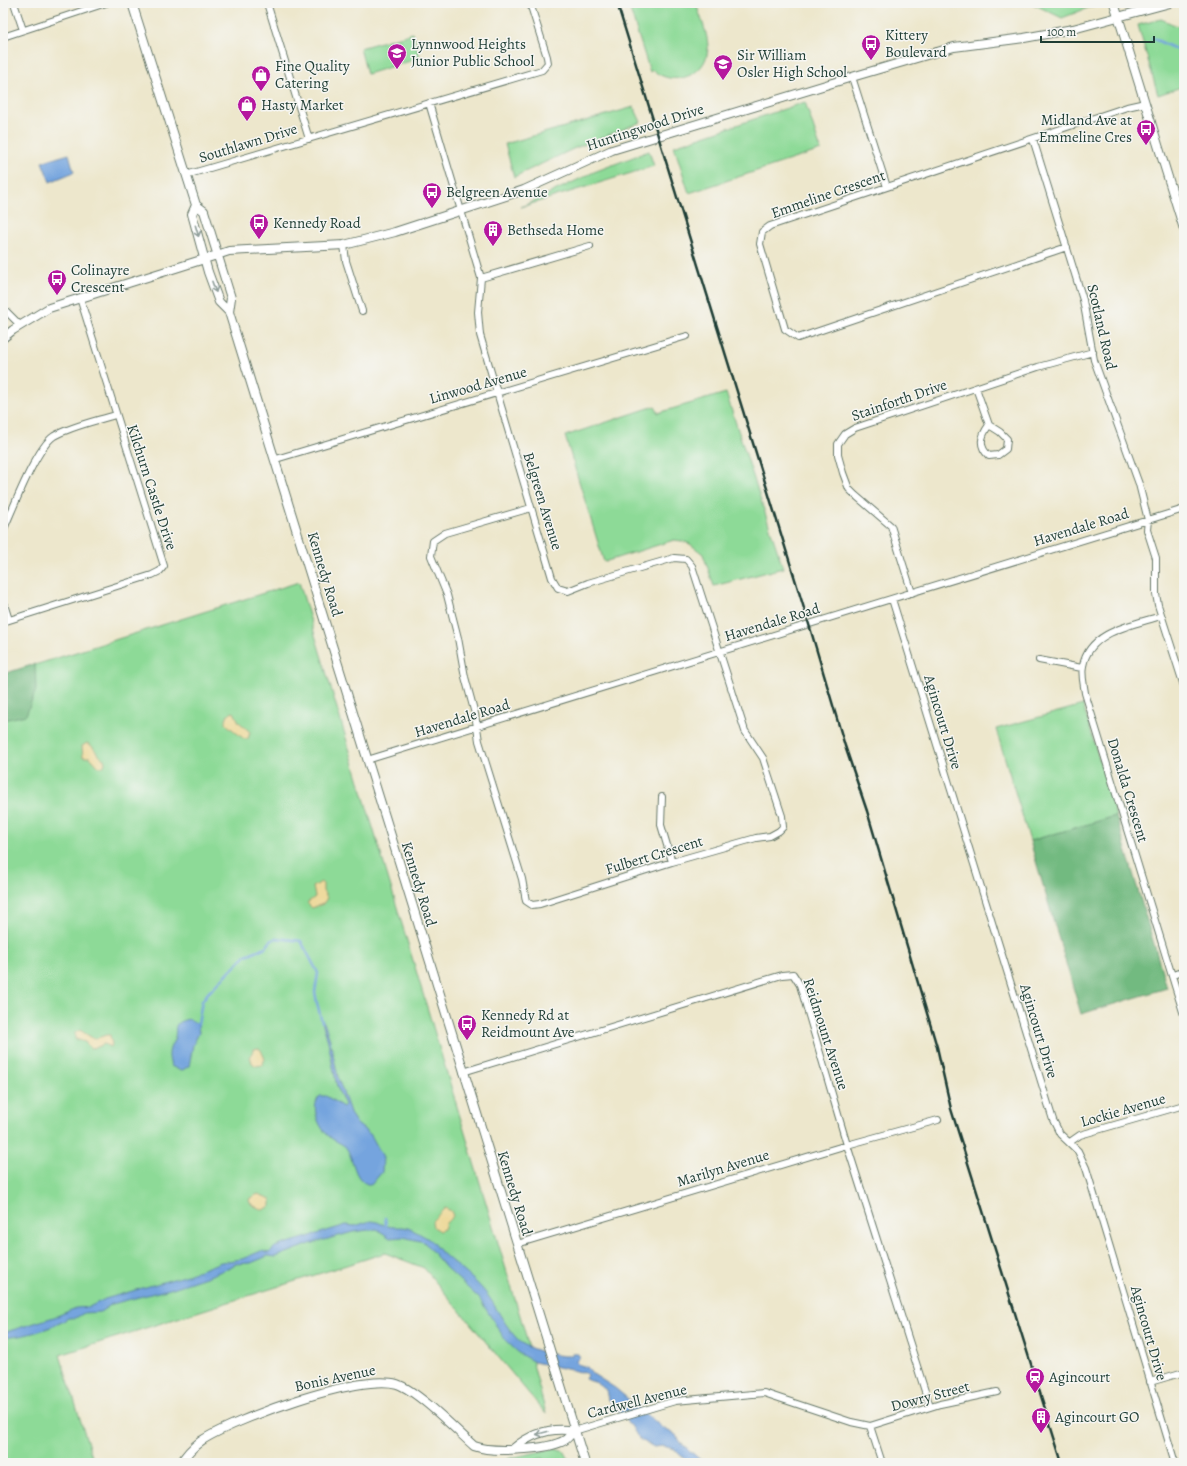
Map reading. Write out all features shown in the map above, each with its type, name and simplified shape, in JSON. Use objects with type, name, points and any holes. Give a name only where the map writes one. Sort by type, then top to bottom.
[{"type":"main road","name":"Kennedy Road","points":[[132,3],[196,205],[204,211],[231,298],[229,312],[276,459],[367,760],[584,1463]]},
{"type":"main road","points":[[1114,3],[1184,229]]},
{"type":"main road","name":"Huntingwood Drive","points":[[3,338],[20,325],[49,308],[205,258],[229,252],[344,245],[462,211],[524,190],[612,150],[954,47],[1045,34],[1082,27],[1170,3]]},
{"type":"main road","name":"Kennedy Road","points":[[196,205],[192,214],[205,258],[219,302],[229,312]]},
{"type":"main road","name":"Bonis Avenue","points":[[181,1463],[190,1451],[205,1438],[260,1413],[326,1392],[380,1382],[397,1384],[408,1389],[474,1446],[494,1450],[514,1448],[531,1449],[565,1440],[574,1431]]},
{"type":"main road","points":[[514,1448],[527,1437],[560,1428],[574,1431]]},
{"type":"street","points":[[14,3],[23,30]]},
{"type":"street","points":[[3,37],[106,3]]},
{"type":"street","points":[[268,3],[309,139]]},
{"type":"street","name":"Southlawn Drive","points":[[186,175],[429,103],[537,73],[546,67],[548,62],[530,3]]},
{"type":"street","points":[[852,77],[887,187]]},
{"type":"street","name":"Belgreen Avenue","points":[[429,103],[481,278],[478,325],[496,394],[552,578],[558,588],[562,590],[572,590],[588,583],[674,558],[686,559],[693,568],[720,652]]},
{"type":"street","name":"Emmeline Crescent","points":[[1067,247],[798,338],[785,329],[760,244],[762,232],[770,226],[1145,103]]},
{"type":"street","name":"Scotland Road","points":[[1034,139],[1083,300],[1093,352],[1112,413],[1133,463],[1148,520],[1147,530],[1156,558],[1156,594],[1161,616],[1184,686]]},
{"type":"street","points":[[344,245],[346,261],[362,311]]},
{"type":"street","points":[[481,278],[590,246]]},
{"type":"street","name":"Kilchurn Castle Drive","points":[[6,621],[152,575],[160,571],[164,566],[80,298]]},
{"type":"street","points":[[3,308],[20,325]]},
{"type":"street","name":"Linwood Avenue","points":[[276,459],[398,421],[496,394],[687,336]]},
{"type":"street","name":"Stainforth Drive","points":[[912,593],[890,526],[850,489],[838,455],[838,444],[842,437],[850,431],[1038,367],[1093,352]]},
{"type":"street","points":[[976,388],[989,425],[1000,432],[1007,439],[1006,449],[998,455],[990,456],[983,450],[981,440],[983,432],[989,425]]},
{"type":"street","points":[[3,531],[38,455],[48,442],[69,430],[116,415]]},
{"type":"street","points":[[477,727],[462,664],[458,638],[446,595],[431,556],[431,547],[433,541],[445,532],[531,508]]},
{"type":"street","name":"Havendale Road","points":[[367,760],[1184,509]]},
{"type":"street","name":"Agincourt Drive","points":[[892,599],[1053,1120],[1060,1134],[1078,1151],[1093,1190],[1175,1463]]},
{"type":"street","points":[[3,601],[6,621]]},
{"type":"street","points":[[1039,660],[1082,668],[1085,659],[1097,641],[1118,630],[1161,616]]},
{"type":"street","name":"Fulbert Crescent","points":[[477,727],[479,741],[522,879],[526,901],[529,904],[540,904],[552,901],[672,862],[756,838],[770,836],[779,832],[783,827],[782,816],[763,758],[745,732],[720,652]]},
{"type":"street","name":"Donalda Crescent","points":[[1082,668],[1085,693],[1173,975],[1184,1015]]},
{"type":"street","points":[[662,797],[661,826],[672,862]]},
{"type":"street","points":[[1173,975],[1184,971]]},
{"type":"street","name":"Reidmount Avenue","points":[[463,1072],[782,975],[793,974],[800,985],[847,1145],[930,1407]]},
{"type":"street","name":"Lockie Avenue","points":[[1070,1142],[1080,1135],[1184,1105]]},
{"type":"street","name":"Marilyn Avenue","points":[[516,1244],[847,1145],[938,1120]]},
{"type":"street","points":[[1150,1382],[1184,1372]]},
{"type":"street","name":"Dowry Street","points":[[870,1426],[930,1407],[997,1392]]},
{"type":"street","name":"Cardwell Avenue","points":[[574,1431],[619,1416],[675,1401],[764,1393],[851,1422],[870,1426]]},
{"type":"street","points":[[870,1426],[882,1463]]},
{"type":"green space","points":[[628,3],[696,3],[708,42],[706,58],[702,66],[688,76],[679,78],[670,78],[653,70],[650,72]]},
{"type":"green space","points":[[1031,3],[1098,3],[1098,4],[1062,18]]},
{"type":"green space","points":[[1161,19],[1184,29],[1184,86],[1158,95],[1138,25]]},
{"type":"green space","points":[[413,33],[420,58],[367,74],[360,48]]},
{"type":"green space","points":[[805,102],[821,150],[689,193],[674,146]]},
{"type":"green space","points":[[634,107],[641,122],[573,149],[514,177],[505,144]]},
{"type":"green space","points":[[649,151],[654,166],[521,207],[594,172]]},
{"type":"green space","points":[[726,393],[783,568],[714,586],[703,554],[690,544],[674,540],[604,562],[565,436],[655,406],[658,413]]},
{"type":"green space","points":[[299,582],[524,1329],[546,1414],[424,1268],[385,1253],[60,1355],[94,1463],[3,1463],[3,675]]},
{"type":"green space","points":[[35,664],[36,690],[26,715],[3,720],[3,674]]},
{"type":"green space","points":[[1083,705],[1116,816],[1030,841],[996,729]]},
{"type":"green space","points":[[1116,816],[1167,988],[1081,1014],[1030,841]]},
{"type":"green space","points":[[555,1448],[565,1451],[570,1463],[545,1463],[543,1458],[527,1463],[499,1463],[502,1460]]},
{"type":"sand","points":[[234,712],[239,722],[250,732],[248,739],[244,739],[226,724],[228,714]]},
{"type":"sand","points":[[87,743],[90,744],[104,759],[105,763],[103,767],[99,767],[90,757],[83,757],[82,746]]},
{"type":"sand","points":[[321,882],[323,884],[323,891],[327,898],[323,904],[312,908],[307,903],[315,897],[313,887]]},
{"type":"sand","points":[[80,1030],[94,1039],[110,1035],[112,1044],[110,1047],[104,1044],[98,1047],[90,1048],[85,1042],[75,1039],[75,1033]]},
{"type":"sand","points":[[258,1048],[261,1050],[265,1059],[262,1065],[256,1066],[252,1063],[250,1056],[254,1049]]},
{"type":"sand","points":[[258,1194],[271,1199],[271,1206],[263,1210],[252,1205],[249,1201],[250,1198]]},
{"type":"sand","points":[[445,1208],[451,1211],[453,1216],[446,1223],[444,1229],[439,1231],[433,1227],[432,1221]]},
{"type":"water","points":[[69,154],[74,172],[50,182],[42,162]]},
{"type":"water","points":[[189,1019],[198,1024],[199,1033],[193,1045],[189,1066],[181,1071],[171,1066],[169,1051],[175,1038],[177,1025]]},
{"type":"water","points":[[322,1022],[324,1022],[330,1040],[339,1081],[351,1115],[357,1124],[371,1135],[383,1157],[382,1172],[371,1185],[361,1180],[347,1149],[326,1134],[317,1118],[316,1106],[320,1096],[326,1096],[343,1107],[345,1105],[337,1087],[328,1041]]},
{"type":"water","points":[[370,1221],[389,1227],[408,1228],[430,1240],[439,1250],[480,1286],[519,1341],[532,1348],[551,1354],[567,1356],[578,1354],[580,1357],[576,1361],[577,1364],[587,1367],[593,1374],[615,1388],[663,1428],[676,1435],[682,1444],[704,1463],[689,1463],[674,1449],[663,1446],[654,1447],[639,1439],[632,1427],[608,1400],[606,1390],[597,1383],[585,1379],[587,1375],[585,1373],[534,1362],[520,1354],[506,1341],[479,1298],[446,1268],[424,1242],[403,1237],[390,1238],[377,1229],[353,1232],[310,1244],[276,1257],[268,1256],[251,1263],[235,1264],[209,1276],[170,1289],[112,1304],[100,1312],[84,1313],[74,1319],[68,1318],[41,1331],[3,1339],[3,1333],[57,1316],[76,1308],[89,1307],[105,1299],[187,1275],[221,1262],[242,1259],[261,1251],[269,1253],[275,1247],[346,1225],[355,1226]]},
{"type":"waterway","points":[[1152,38],[1184,53]]},
{"type":"waterway","points":[[198,1024],[202,1001],[208,993],[246,955],[266,947],[276,938],[301,941],[318,973],[315,992],[322,1022]]},
{"type":"waterway","points":[[385,1218],[386,1226]]},
{"type":"railway","points":[[617,3],[811,631],[845,746],[867,811],[937,1047],[951,1109],[1062,1463]]},
{"type":"place","name":"Kittery Boulevard","points":[[871,61]]},
{"type":"place","name":"Lynnwood Heights Junior Public School","points":[[397,70]]},
{"type":"place","name":"Sir William Osler High School","points":[[723,81]]},
{"type":"place","name":"Fine Quality Catering","points":[[261,92]]},
{"type":"place","name":"Hasty Market","points":[[247,122]]},
{"type":"place","name":"Midland Ave at Emmeline Cres","points":[[1146,146]]},
{"type":"place","name":"Belgreen Avenue","points":[[432,209]]},
{"type":"place","name":"Kennedy Road","points":[[259,240]]},
{"type":"place","name":"Bethseda Home","points":[[493,247]]},
{"type":"place","name":"Colinayre Crescent","points":[[57,296]]},
{"type":"place","name":"Kennedy Rd at Reidmount Ave","points":[[467,1041]]},
{"type":"place","name":"Agincourt","points":[[1035,1394]]},
{"type":"place","name":"Agincourt GO","points":[[1041,1434]]}]
